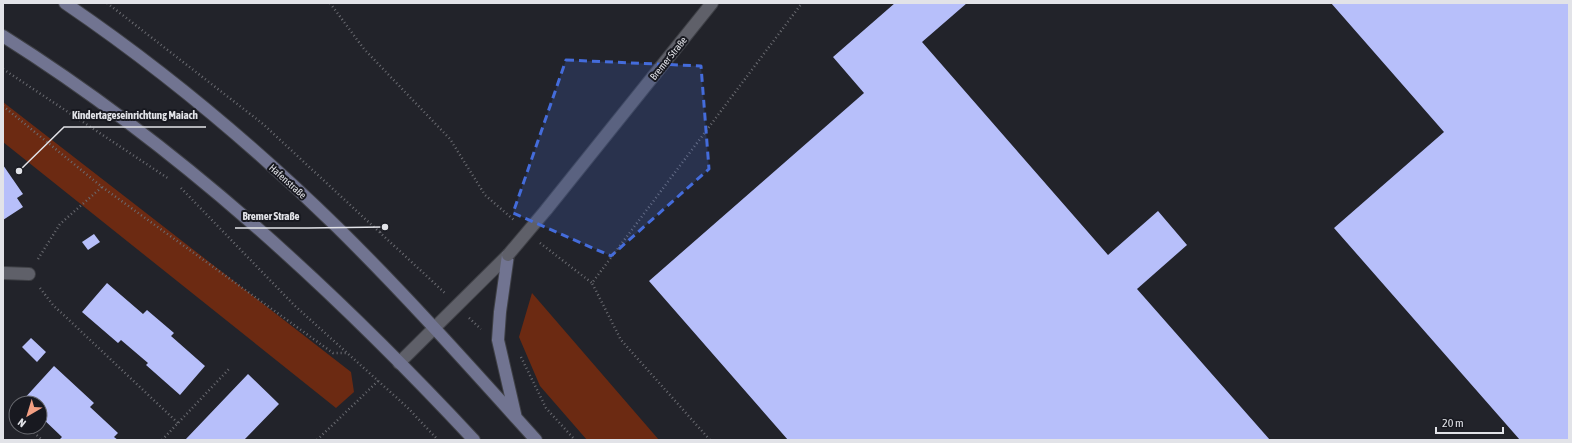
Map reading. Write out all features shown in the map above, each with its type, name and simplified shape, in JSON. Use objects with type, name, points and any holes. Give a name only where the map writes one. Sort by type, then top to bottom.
[{"type":"main road","name":"Hafenstraße","points":[[65,3],[147,62],[205,109],[259,155],[337,227],[435,328],[536,440]]},
{"type":"main road","points":[[3,36],[110,109],[217,193],[308,274],[399,363],[474,440]]},
{"type":"main road","points":[[508,256],[500,312],[498,340],[517,419]]},
{"type":"street","name":"Bremer Straße","points":[[399,363],[508,256],[712,3]]},
{"type":"street","points":[[3,273],[29,274]]},
{"type":"path","points":[[108,3],[263,124],[458,305],[477,327],[498,340]]},
{"type":"path","points":[[330,3],[364,49],[450,139],[485,195],[520,226]]},
{"type":"path","points":[[592,283],[802,3]]},
{"type":"path","points":[[3,68],[171,180]]},
{"type":"path","points":[[3,106],[102,187],[334,353],[347,353]]},
{"type":"path","points":[[177,184],[294,305],[407,407],[438,440]]},
{"type":"path","points":[[102,187],[60,224],[29,274],[54,306],[178,423]]},
{"type":"path","points":[[380,232],[385,226]]},
{"type":"path","points":[[538,242],[592,283],[621,340],[710,440]]},
{"type":"path","points":[[518,352],[546,408],[575,440]]},
{"type":"path","points":[[162,440],[229,369]]},
{"type":"path","points":[[318,440],[378,381]]},
{"type":"path","points":[[416,425],[420,421]]},
{"type":"highlighted area","points":[[566,60],[701,66],[709,169],[611,256],[513,213]]},
{"type":"shaded area","points":[[3,102],[351,372],[354,392],[336,408],[3,142]]},
{"type":"shaded area","points":[[532,293],[659,440],[587,440],[540,386],[519,337]]},
{"type":"building","points":[[895,3],[967,3],[922,42],[1108,255],[1158,211],[1187,245],[1137,289],[1270,440],[788,440],[649,281],[864,93],[833,57]]},
{"type":"building","points":[[1331,3],[1569,3],[1569,440],[1520,440],[1334,228],[1444,132]]},
{"type":"building","points":[[3,165],[23,194],[17,198],[23,207],[3,220]]},
{"type":"building","points":[[94,234],[100,242],[88,250],[82,242]]},
{"type":"building","points":[[107,283],[143,314],[147,310],[174,333],[171,336],[205,366],[180,395],[146,365],[148,363],[121,340],[118,343],[82,312]]},
{"type":"building","points":[[31,338],[46,352],[37,362],[22,347]]},
{"type":"building","points":[[54,366],[94,403],[90,407],[118,433],[114,437],[118,440],[59,440],[62,437],[48,424],[48,395],[28,395]]},
{"type":"building","points":[[248,374],[279,404],[244,440],[185,440]]},
{"type":"place","name":"Kindertageseinrichtung Maiach","points":[[19,171]]},
{"type":"place","name":"Bremer Straße","points":[[385,227]]}]
